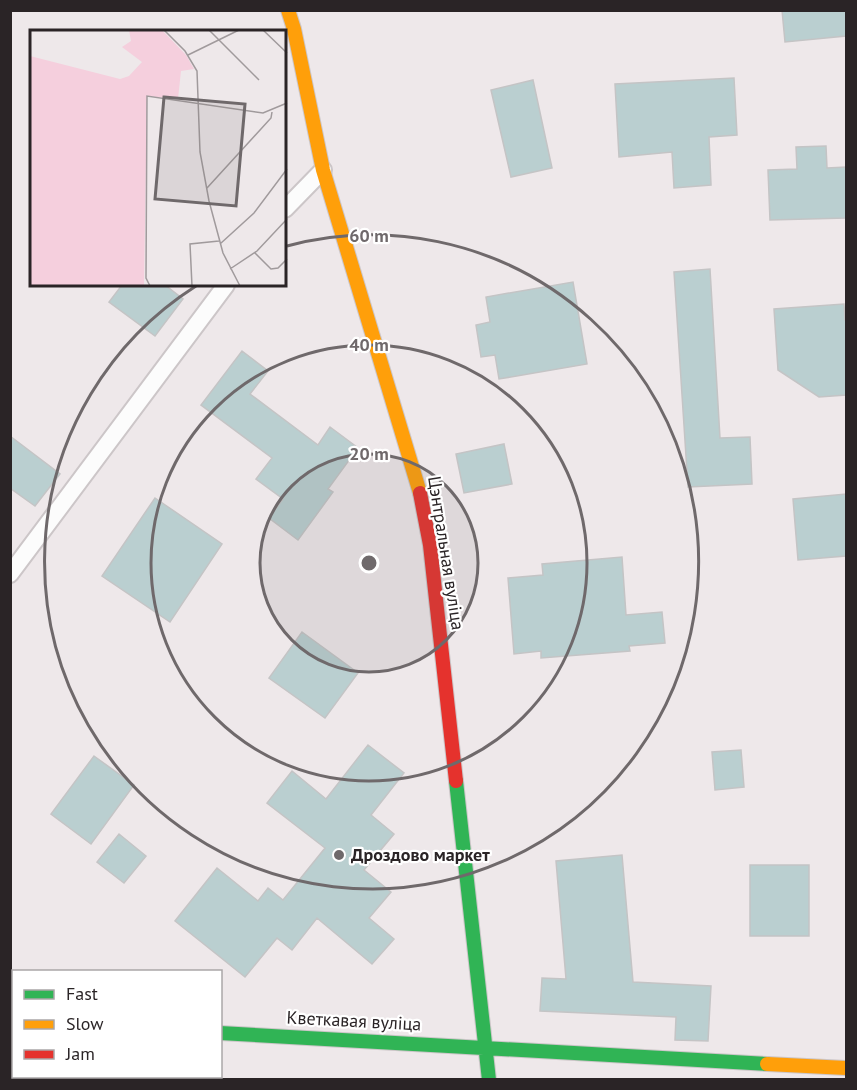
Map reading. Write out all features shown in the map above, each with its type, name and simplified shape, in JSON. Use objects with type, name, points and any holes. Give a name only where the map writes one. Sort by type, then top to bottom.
[{"type":"street","name":"Цэнтральная вуліца","points":[[288,10],[294,29],[323,170],[417,480],[430,545],[489,1080]]},
{"type":"street","name":"Кветкавая вуліца","points":[[222,1032],[846,1068]]},
{"type":"lane","points":[[286,208],[323,170]]},
{"type":"lane","points":[[10,574],[225,286]]},
{"type":"building","points":[[782,10],[846,10],[846,36],[785,42]]},
{"type":"building","points":[[734,78],[737,135],[709,137],[711,185],[674,188],[672,152],[619,157],[615,84]]},
{"type":"building","points":[[533,80],[552,168],[511,177],[491,90]]},
{"type":"building","points":[[826,146],[827,168],[846,167],[846,218],[770,220],[768,170],[797,169],[796,147]]},
{"type":"building","points":[[710,269],[720,438],[750,437],[752,484],[688,487],[674,272]]},
{"type":"building","points":[[573,282],[587,364],[499,379],[495,355],[481,357],[476,325],[490,322],[486,297]]},
{"type":"building","points":[[121,286],[166,286],[183,299],[155,336],[109,302]]},
{"type":"building","points":[[844,304],[846,395],[819,397],[778,370],[774,309]]},
{"type":"building","points":[[242,351],[268,371],[250,394],[318,445],[330,427],[358,448],[328,489],[333,492],[298,540],[269,518],[283,499],[256,479],[272,458],[201,405]]},
{"type":"building","points":[[10,436],[60,474],[35,506],[10,488]]},
{"type":"building","points":[[504,444],[512,484],[464,493],[456,454]]},
{"type":"building","points":[[846,494],[846,556],[798,560],[793,499]]},
{"type":"building","points":[[155,498],[222,544],[170,622],[102,576]]},
{"type":"building","points":[[622,557],[626,615],[662,612],[665,643],[629,646],[630,651],[541,658],[541,651],[514,654],[508,578],[543,575],[542,564]]},
{"type":"building","points":[[302,632],[358,673],[325,718],[269,678]]},
{"type":"building","points":[[368,745],[404,773],[371,815],[394,834],[364,870],[391,892],[369,918],[394,939],[372,964],[317,918],[292,950],[277,938],[245,977],[175,921],[217,868],[258,901],[268,888],[283,900],[325,848],[267,803],[292,771],[326,799]]},
{"type":"building","points":[[741,750],[744,787],[715,790],[712,752]]},
{"type":"building","points":[[94,756],[134,785],[91,844],[51,814]]},
{"type":"building","points":[[119,834],[146,856],[124,883],[97,862]]},
{"type":"building","points":[[622,855],[633,982],[711,986],[708,1041],[675,1040],[676,1017],[540,1011],[542,978],[566,979],[556,861]]},
{"type":"building","points":[[750,865],[809,865],[809,936],[750,936]]},
{"type":"traffic: fast","points":[[456,781],[489,1080]]},
{"type":"traffic: fast","points":[[222,1033],[767,1064]]},
{"type":"traffic: slow","points":[[288,10],[294,29],[323,170],[420,493]]},
{"type":"traffic: slow","points":[[767,1064],[846,1068]]},
{"type":"traffic: jam","points":[[420,493],[430,545],[456,781]]},
{"type":"place","name":"Дроздово маркет","points":[[339,855]]}]
